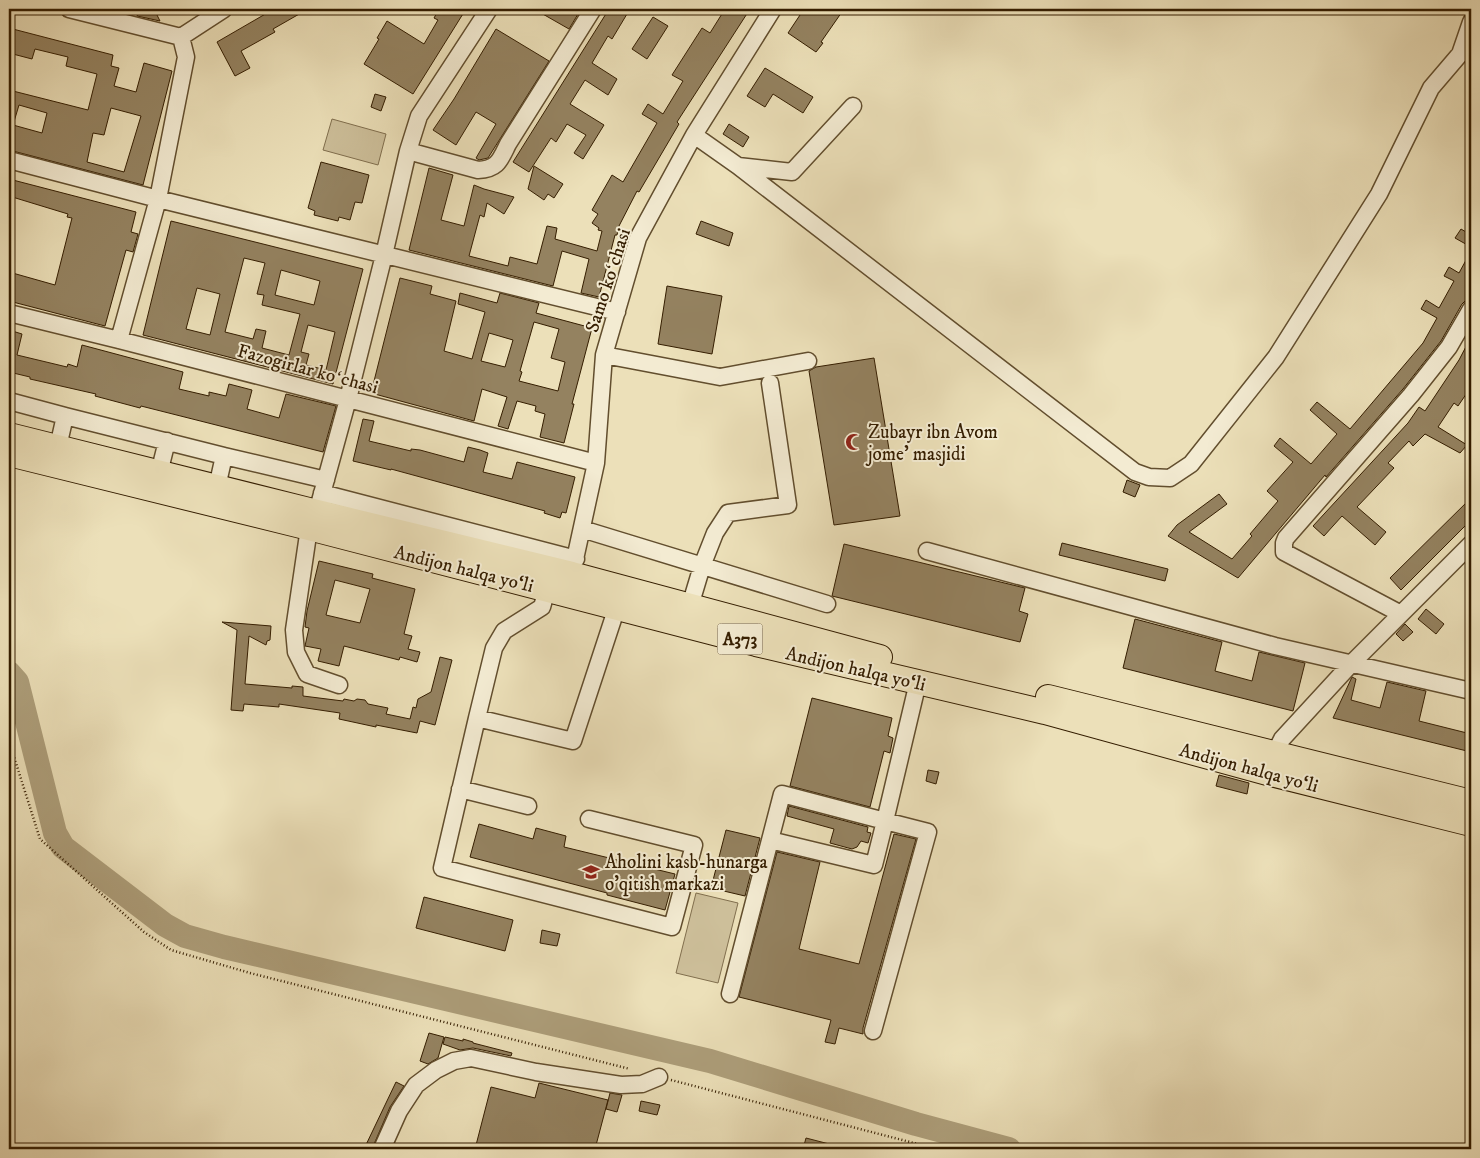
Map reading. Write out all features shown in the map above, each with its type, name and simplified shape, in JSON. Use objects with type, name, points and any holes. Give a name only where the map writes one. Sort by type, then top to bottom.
[{"type":"highway","name":"Andijon halqa yo‘li","points":[[9,435],[217,487],[319,503]]},
{"type":"highway","name":"Andijon halqa yo‘li","points":[[9,454],[319,503],[566,579],[690,606],[871,655],[1062,700],[1471,802]]},
{"type":"highway","name":"Andijon halqa yo‘li","points":[[566,579],[617,607],[756,644],[1045,712],[1267,773],[1471,824]]},
{"type":"street","points":[[70,9],[181,38],[224,9]]},
{"type":"street","points":[[339,685],[307,674],[296,652],[294,630],[319,503],[348,399],[408,151],[420,116],[489,9]]},
{"type":"street","points":[[408,151],[478,170],[489,170],[498,164],[508,144],[593,9]]},
{"type":"street","name":"Samo koʻchasi","points":[[589,819],[694,845],[672,927],[442,868],[494,648],[504,631],[542,607],[566,579],[582,529],[596,463],[604,355],[638,238],[694,135],[773,9]]},
{"type":"street","points":[[694,135],[738,166],[1135,472],[1149,478],[1170,478],[1191,464],[1276,357],[1379,194],[1431,88],[1460,54],[1471,22]]},
{"type":"street","points":[[119,340],[158,198],[186,57],[181,38]]},
{"type":"street","points":[[738,166],[792,172],[853,106]]},
{"type":"street","points":[[9,160],[617,312]]},
{"type":"street","points":[[1401,614],[1284,552],[1284,543],[1286,538],[1411,395],[1448,347],[1471,308]]},
{"type":"street","name":"Fazogirlar koʻchasi","points":[[9,313],[596,463]]},
{"type":"street","points":[[604,355],[720,377],[808,361]]},
{"type":"street","points":[[690,606],[702,566],[715,533],[728,513],[788,505],[770,383]]},
{"type":"street","points":[[9,401],[224,456],[319,503],[566,579]]},
{"type":"street","points":[[58,447],[65,416]]},
{"type":"street","points":[[159,472],[167,441]]},
{"type":"street","points":[[217,487],[224,456]]},
{"type":"street","points":[[582,529],[827,604]]},
{"type":"street","points":[[1275,753],[1282,739],[1351,664],[1471,544]]},
{"type":"street","points":[[926,551],[1275,646],[1471,691]]},
{"type":"street","points":[[477,718],[573,741],[617,607]]},
{"type":"street","points":[[770,840],[874,865],[918,682]]},
{"type":"street","points":[[460,789],[528,806]]},
{"type":"street","points":[[730,994],[782,794],[928,832],[873,1031]]},
{"type":"street","points":[[382,1149],[400,1111],[416,1085],[436,1070],[454,1061],[471,1058],[536,1072],[621,1085],[642,1084],[659,1077]]},
{"type":"path","points":[[9,741],[40,839],[144,932],[170,950],[630,1070]]},
{"type":"path","points":[[659,1077],[937,1149]]},
{"type":"shaded area","points":[[332,119],[386,134],[378,165],[323,150]]},
{"type":"shaded area","points":[[696,893],[738,903],[718,983],[676,973]]},
{"type":"building","points":[[139,9],[154,9],[160,21],[137,16]]},
{"type":"building","points":[[274,9],[308,9],[273,29],[275,32],[241,51],[250,68],[235,76],[217,42]]},
{"type":"building","points":[[439,9],[466,9],[413,94],[364,64],[387,21],[424,44],[438,20],[434,18]]},
{"type":"building","points":[[534,9],[581,9],[569,29]]},
{"type":"building","points":[[609,9],[630,9],[612,39],[608,36],[592,63],[617,79],[608,95],[585,80],[570,104],[604,125],[583,159],[574,153],[586,135],[567,124],[556,142],[551,138],[529,172],[513,162]]},
{"type":"building","points":[[725,9],[750,9],[677,122],[679,124],[639,192],[637,191],[619,226],[617,235],[615,235],[599,297],[581,293],[589,259],[562,251],[553,286],[409,250],[429,168],[453,175],[441,220],[464,226],[474,185],[514,197],[504,214],[487,203],[484,217],[480,215],[469,256],[508,266],[510,257],[537,264],[547,226],[557,228],[555,239],[597,251],[602,231],[598,230],[599,228],[592,223],[598,214],[592,210],[612,175],[623,182],[657,123],[642,114],[648,104],[663,114],[683,81],[672,75],[702,28],[710,33]]},
{"type":"building","points":[[804,9],[844,9],[816,52],[788,33]]},
{"type":"building","points":[[653,17],[668,26],[647,59],[632,49]]},
{"type":"building","points":[[9,28],[113,55],[111,66],[119,68],[114,86],[136,92],[144,63],[172,71],[143,185],[9,150],[9,90],[88,110],[97,74],[66,66],[68,57],[35,49],[32,59],[9,53]],"holes":[[[19,105],[47,113],[42,133],[13,125]],[[111,108],[141,116],[124,172],[87,162],[93,133],[104,135]]]},
{"type":"building","points":[[496,29],[549,61],[488,158],[479,160],[476,158],[496,124],[476,112],[456,145],[433,130]]},
{"type":"building","points":[[765,68],[813,97],[803,113],[773,94],[765,107],[747,96]]},
{"type":"building","points":[[375,94],[386,97],[381,111],[371,107]]},
{"type":"building","points":[[729,124],[749,137],[743,147],[723,134]]},
{"type":"building","points":[[321,162],[369,175],[362,203],[355,202],[350,220],[339,217],[338,221],[314,215],[315,211],[308,208]]},
{"type":"building","points":[[534,166],[563,184],[554,198],[548,194],[544,200],[528,189]]},
{"type":"building","points":[[9,179],[136,212],[131,232],[138,234],[133,252],[126,250],[105,326],[9,301],[9,272],[55,285],[72,218],[67,217],[68,214],[9,196]]},
{"type":"building","points":[[171,221],[363,269],[333,384],[143,335]],"holes":[[[244,258],[265,263],[257,294],[264,295],[262,305],[300,314],[289,355],[262,348],[266,331],[256,329],[253,339],[225,332]],[[281,270],[320,281],[314,305],[275,295]],[[197,288],[220,294],[210,335],[186,329]],[[308,325],[335,332],[326,370],[306,365],[309,354],[301,352]]]},
{"type":"building","points":[[701,221],[733,233],[729,246],[696,234]]},
{"type":"building","points":[[1461,229],[1471,235],[1471,247],[1455,238]]},
{"type":"building","points":[[1471,251],[1471,291],[1441,341],[1403,389],[1326,477],[1325,475],[1238,578],[1168,536],[1177,525],[1219,494],[1227,504],[1189,532],[1232,559],[1278,501],[1267,491],[1293,462],[1274,446],[1280,438],[1311,464],[1337,434],[1310,410],[1317,402],[1350,429],[1423,343],[1437,318],[1421,309],[1426,300],[1439,308],[1454,281],[1444,276],[1449,267],[1459,273]]},
{"type":"building","points":[[400,278],[432,286],[430,294],[456,301],[444,351],[472,359],[485,312],[458,304],[460,293],[497,303],[500,293],[539,303],[536,313],[592,328],[564,443],[540,437],[545,414],[535,411],[536,406],[517,401],[508,429],[498,426],[507,397],[482,389],[474,421],[371,393]],"holes":[[[534,322],[559,329],[551,358],[565,362],[558,391],[519,381]],[[489,333],[513,340],[505,367],[481,361]]]},
{"type":"building","points":[[667,286],[722,296],[712,354],[658,344]]},
{"type":"building","points":[[9,330],[22,334],[17,355],[67,367],[68,364],[77,367],[82,345],[183,372],[179,389],[209,396],[209,392],[226,396],[229,384],[252,390],[247,409],[279,418],[286,394],[336,406],[323,452],[141,406],[140,408],[95,396],[96,394],[30,379],[30,377],[9,372]]},
{"type":"building","points":[[1471,337],[1471,387],[1458,406],[1454,403],[1438,427],[1467,445],[1460,453],[1425,434],[1413,446],[1409,441],[1388,463],[1394,468],[1357,507],[1386,532],[1375,545],[1342,516],[1324,536],[1313,526],[1408,423],[1419,407],[1425,411],[1459,360]]},
{"type":"building","name":"Zubayr ibn Avom jome' masjidi","points":[[874,358],[900,516],[834,525],[809,371],[816,367]]},
{"type":"building","points":[[363,419],[374,421],[369,441],[411,451],[411,449],[420,450],[464,462],[468,447],[480,450],[488,453],[483,472],[512,479],[517,462],[575,477],[566,513],[562,512],[560,518],[544,513],[545,511],[391,469],[353,461]]},
{"type":"building","points":[[1127,480],[1140,485],[1135,497],[1123,492]]},
{"type":"building","points":[[1471,498],[1471,520],[1401,590],[1390,578]]},
{"type":"building","points":[[1062,543],[1168,569],[1165,581],[1059,555]]},
{"type":"building","points":[[844,544],[1025,588],[1019,611],[1028,614],[1020,642],[832,596]]},
{"type":"building","points":[[319,561],[373,574],[372,578],[415,589],[404,634],[412,636],[408,649],[420,652],[417,662],[400,657],[399,660],[344,646],[339,666],[318,661],[321,649],[305,646],[309,628],[305,627]],"holes":[[[335,580],[370,589],[360,623],[326,615]]]},
{"type":"building","points":[[1426,609],[1444,624],[1436,634],[1418,619]]},
{"type":"building","points":[[1135,619],[1222,642],[1215,671],[1252,681],[1259,652],[1305,663],[1293,711],[1123,668]]},
{"type":"building","points":[[222,622],[271,626],[270,640],[267,641],[266,645],[249,636],[245,684],[292,688],[292,686],[303,687],[303,696],[343,701],[344,699],[354,701],[357,699],[365,700],[368,704],[388,708],[386,714],[410,719],[413,707],[416,708],[418,699],[431,692],[440,657],[452,660],[435,725],[420,721],[417,733],[339,719],[340,713],[279,704],[279,707],[244,704],[243,711],[231,710],[237,630]]},
{"type":"building","points":[[1405,624],[1413,632],[1403,641],[1396,634]]},
{"type":"building","points":[[1352,677],[1356,679],[1351,700],[1380,708],[1387,682],[1426,691],[1419,721],[1471,734],[1471,752],[1333,718]]},
{"type":"building","points":[[812,698],[892,718],[888,736],[893,738],[890,753],[884,751],[870,807],[790,786]]},
{"type":"building","points":[[928,770],[939,772],[936,784],[926,781]]},
{"type":"building","points":[[1219,775],[1249,783],[1247,794],[1216,786]]},
{"type":"building","points":[[789,806],[868,827],[867,832],[871,833],[868,843],[861,841],[857,847],[852,849],[830,843],[834,829],[787,816]]},
{"type":"building","points":[[479,824],[533,839],[536,828],[566,836],[564,847],[675,874],[665,910],[470,857]]},
{"type":"building","points":[[726,830],[760,838],[745,896],[711,888]]},
{"type":"building","points":[[894,834],[916,839],[863,1028],[863,1034],[839,1028],[835,1044],[825,1042],[831,1020],[739,997],[777,852],[820,862],[799,949],[859,964]]},
{"type":"building","points":[[424,897],[513,920],[505,951],[416,928]]},
{"type":"building","points":[[542,930],[560,934],[557,946],[540,943]]},
{"type":"building","points":[[429,1033],[444,1037],[438,1058],[428,1064],[420,1061]]},
{"type":"building","points":[[445,1037],[463,1041],[463,1039],[512,1053],[511,1056],[473,1048],[460,1050],[443,1044]]},
{"type":"building","points":[[396,1082],[404,1086],[390,1107],[372,1149],[364,1149]]},
{"type":"building","points":[[539,1083],[608,1100],[595,1149],[475,1149],[491,1087],[535,1098]]},
{"type":"building","points":[[610,1093],[622,1095],[617,1112],[606,1109]]},
{"type":"building","points":[[641,1101],[660,1105],[657,1115],[639,1111]]},
{"type":"building","points":[[806,1138],[837,1146],[837,1149],[803,1149]]},
{"type":"waterway","points":[[9,673],[17,682],[55,833],[63,847],[165,925],[185,936],[224,947],[710,1061],[916,1124],[1009,1149]]},
{"type":"place","name":"Zubayr ibn Avom jome' masjidi","points":[[854,442]]},
{"type":"place","name":"Aholini kasb-hunarga o'qitish markazi","points":[[591,872]]}]
